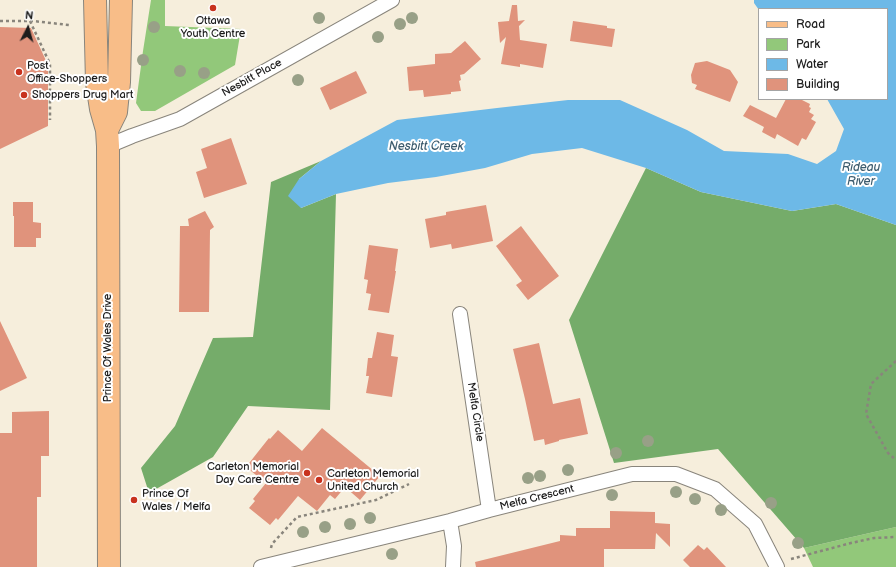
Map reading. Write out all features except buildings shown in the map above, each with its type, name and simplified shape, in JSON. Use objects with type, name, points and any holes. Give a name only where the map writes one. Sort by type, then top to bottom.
[{"type":"main road","name":"Prince Of Wales Drive","points":[[96,0],[97,83],[107,138],[109,567]]},
{"type":"main road","name":"Prince Of Wales Drive","points":[[107,138],[116,112],[119,82],[121,0]]},
{"type":"street","name":"Nesbitt Place","points":[[107,138],[136,134],[180,119],[392,0]]},
{"type":"street","name":"Melfa Circle","points":[[460,314],[489,510]]},
{"type":"street","name":"Melfa Crescent","points":[[264,566],[450,521],[632,474],[676,474],[715,489],[755,524],[776,565]]},
{"type":"street","points":[[450,521],[454,546],[454,567]]},
{"type":"path","points":[[0,21],[30,21],[69,25]]},
{"type":"path","points":[[30,21],[50,64],[50,120]]},
{"type":"path","points":[[896,361],[871,384],[866,414],[888,453],[896,460]]},
{"type":"path","points":[[264,566],[272,544],[297,518],[376,500],[409,484]]},
{"type":"path","points":[[776,565],[851,543],[874,538],[896,536]]},
{"type":"green space","points":[[151,0],[165,0],[165,26],[241,29],[235,65],[155,111],[141,111],[136,103]]},
{"type":"green space","points":[[321,161],[299,179],[301,208],[336,194],[330,410],[248,406],[213,457],[149,493],[141,468],[175,426],[213,338],[253,337],[271,182]]},
{"type":"green space","points":[[646,168],[701,192],[792,211],[836,204],[896,225],[896,527],[804,548],[718,449],[614,463],[569,320]]},
{"type":"green space","points":[[896,527],[896,567],[813,567],[804,548]]},
{"type":"water","name":"Nesbitt Creek","points":[[754,0],[896,0],[896,225],[836,204],[792,211],[701,192],[646,168],[582,148],[532,154],[485,168],[436,177],[388,183],[336,194],[301,208],[288,196],[299,179],[321,161],[397,120],[568,100],[620,100],[687,130],[724,151],[788,154],[817,164],[836,151],[844,129],[828,100],[888,100],[888,8],[758,9],[754,3]]},
{"type":"place","name":"Ottawa Youth Centre","points":[[213,8]]},
{"type":"place","name":"Post Office-Shoppers","points":[[19,72]]},
{"type":"place","name":"Shoppers Drug Mart","points":[[24,95]]},
{"type":"place","name":"Carleton Memorial Day Care Centre","points":[[307,473]]},
{"type":"place","name":"Carleton Memorial United Church","points":[[319,480]]},
{"type":"place","name":"Prince Of Wales / Melfa","points":[[134,500]]},
{"type":"water label","name":"Rideau River","points":[[861,175]]}]
